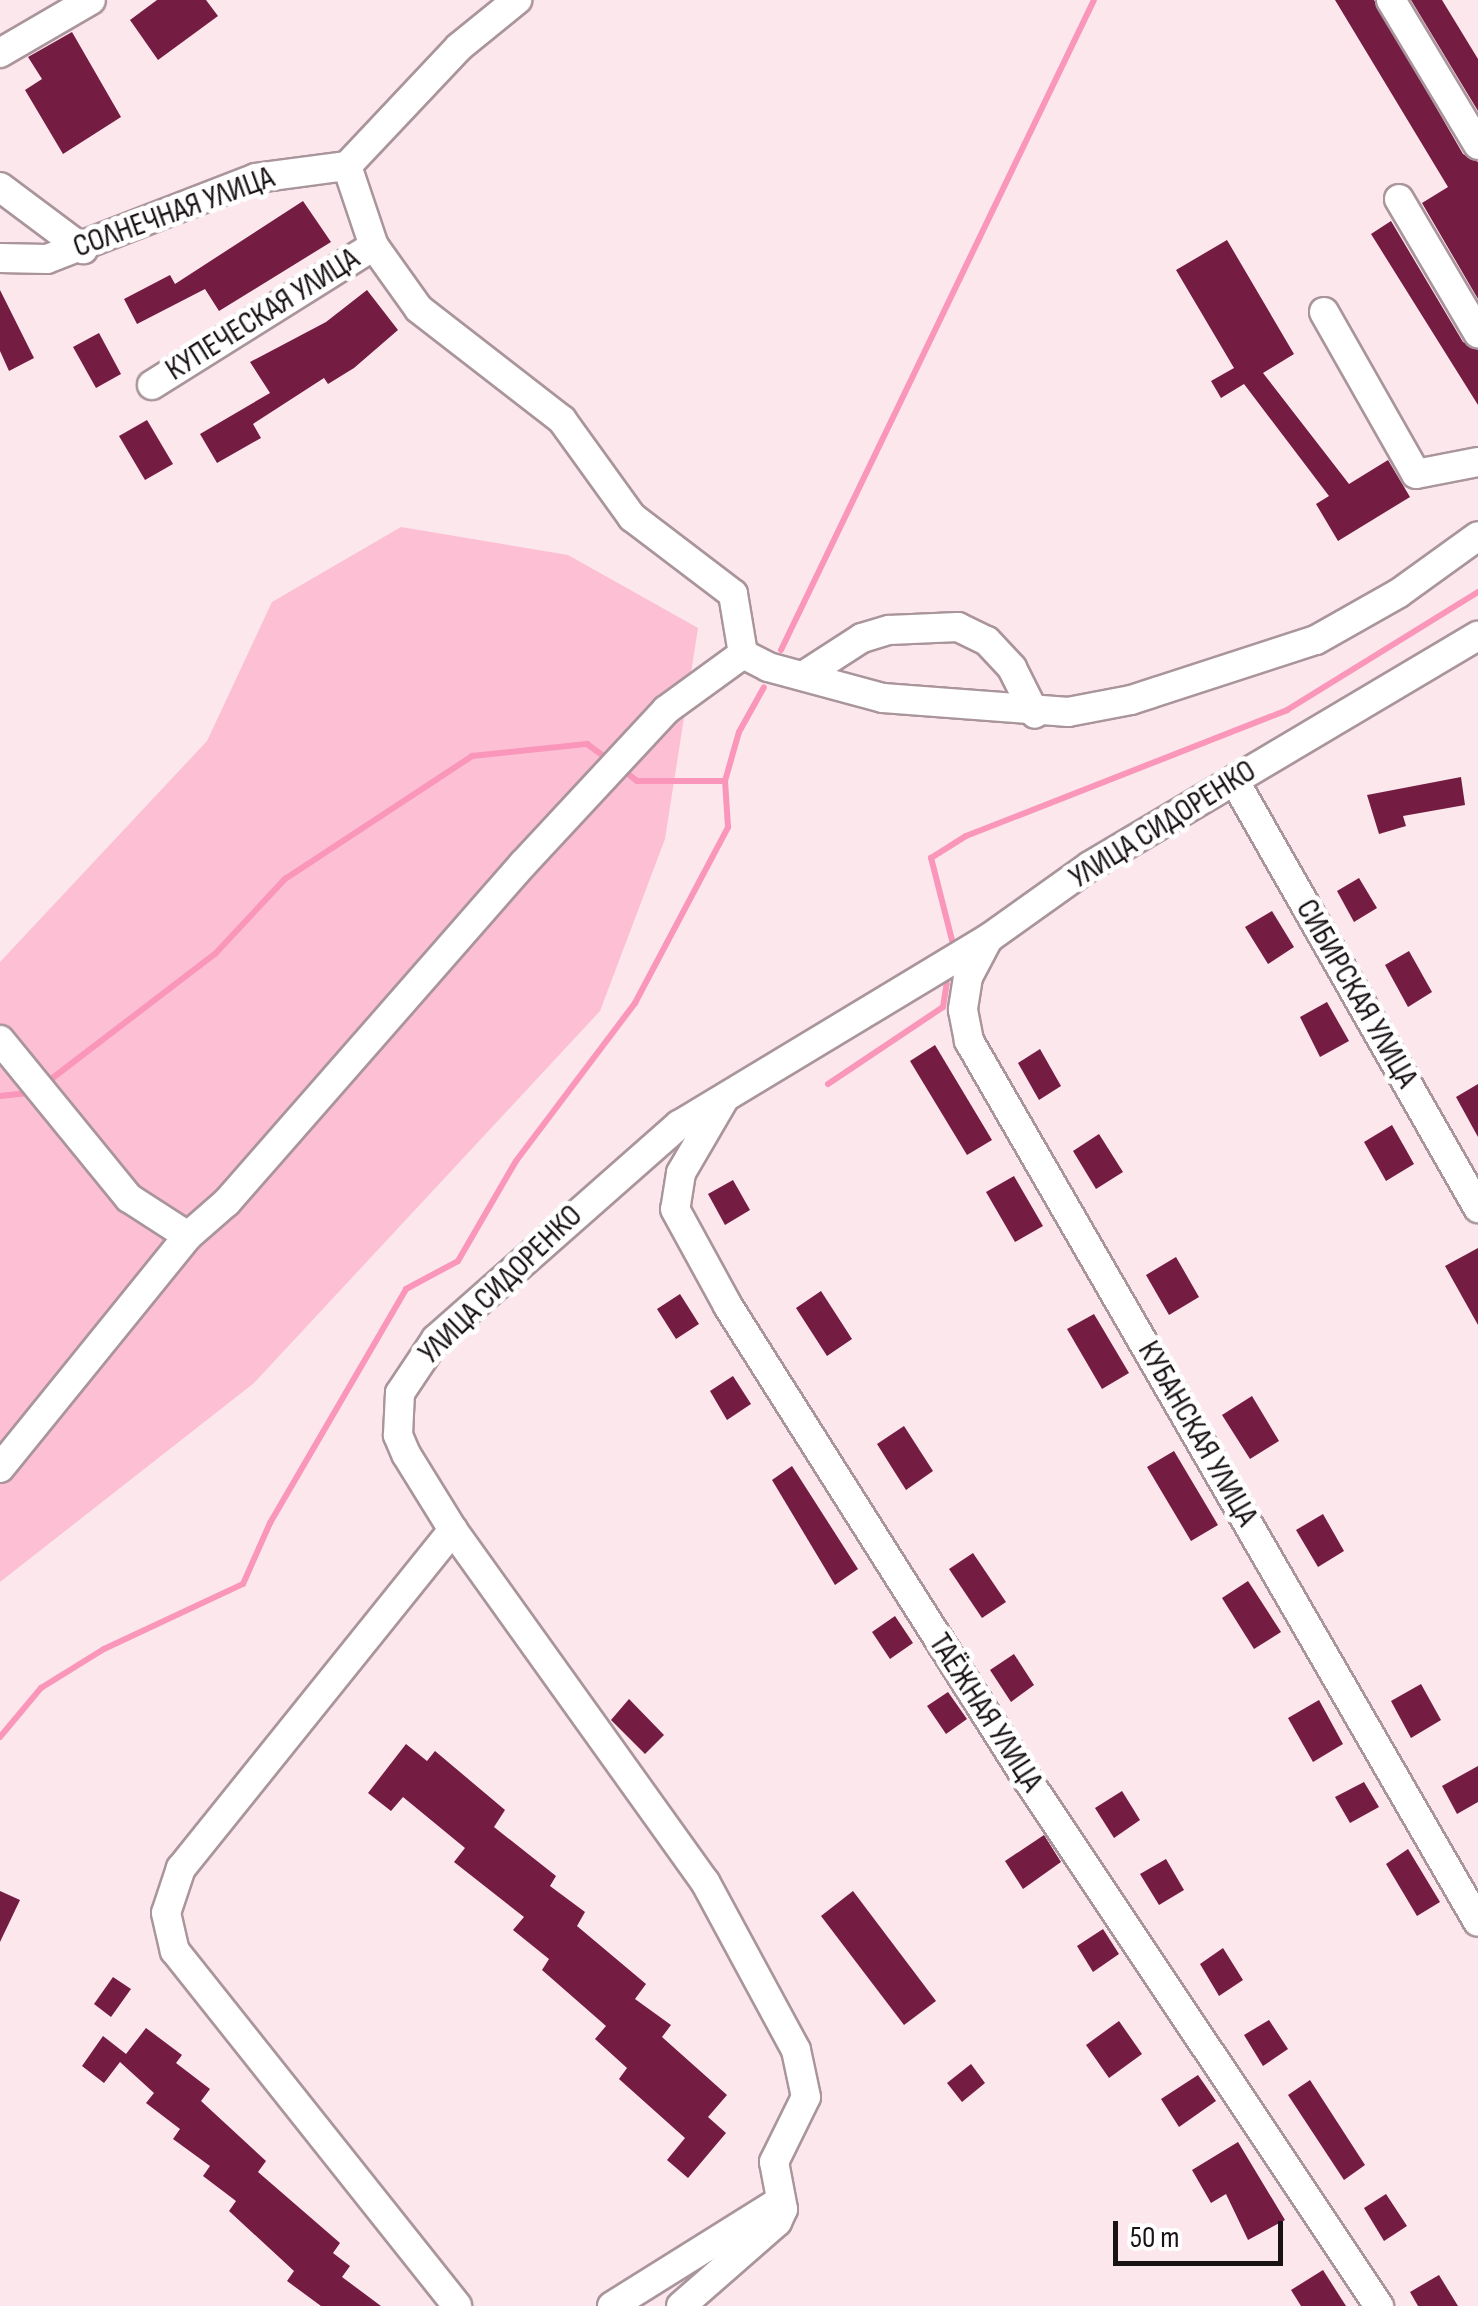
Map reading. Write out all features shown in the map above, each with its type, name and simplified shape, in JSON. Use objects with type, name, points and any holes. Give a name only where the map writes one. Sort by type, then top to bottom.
[{"type":"street","points":[[0,53],[90,0]]},
{"type":"street","points":[[517,0],[459,47],[347,166],[374,246],[420,310],[562,420],[632,517],[734,594],[742,654]]},
{"type":"street","points":[[1391,0],[1478,145]]},
{"type":"street","name":"СОЛНЕЧНАЯ УЛИЦА","points":[[0,258],[47,259],[83,250],[256,178],[347,166]]},
{"type":"street","points":[[0,187],[83,250]]},
{"type":"street","points":[[1399,199],[1478,333]]},
{"type":"street","name":"КУПЕЧЕСКАЯ УЛИЦА","points":[[152,385],[374,246]]},
{"type":"street","points":[[1324,312],[1416,474],[1478,462]]},
{"type":"street","points":[[742,654],[883,698],[1035,714],[1131,700],[1316,640],[1399,594],[1478,536]]},
{"type":"street","points":[[803,676],[876,634],[958,627],[987,641],[1012,668],[1035,714]]},
{"type":"street","name":"УЛИЦА СИДОРЕНКО","points":[[783,2199],[776,2152],[806,2098],[796,2050],[705,1882],[452,1530],[398,1436],[400,1393],[416,1362],[678,1125],[989,938],[1090,866],[1478,636]]},
{"type":"street","points":[[0,1468],[188,1236],[227,1202],[600,781],[666,710],[742,654]]},
{"type":"street","name":"СИБИРСКАЯ УЛИЦА","points":[[1234,780],[1478,1208]]},
{"type":"street","name":"КУБАНСКАЯ УЛИЦА","points":[[989,938],[968,978],[963,1010],[969,1041],[1478,1922]]},
{"type":"street","points":[[0,1040],[129,1198],[188,1236]]},
{"type":"street","name":"ТАЁЖНАЯ УЛИЦА","points":[[723,1101],[682,1174],[675,1209],[728,1306],[1038,1796],[1379,2306]]},
{"type":"street","points":[[452,1530],[181,1868],[166,1913],[175,1951],[456,2306]]},
{"type":"street","points":[[612,2306],[783,2199]]},
{"type":"street","points":[[681,2306],[777,2222],[783,2199]]},
{"type":"shaded area","points":[[401,527],[568,555],[698,628],[665,839],[600,1011],[254,1383],[0,1582],[0,962],[207,741],[272,602]]},
{"type":"building","points":[[157,0],[206,0],[218,16],[158,60],[130,20]]},
{"type":"building","points":[[1335,0],[1374,0],[1463,154],[1478,162],[1478,299],[1422,203],[1448,187]]},
{"type":"building","points":[[1411,0],[1442,0],[1478,59],[1478,111]]},
{"type":"building","points":[[72,32],[121,117],[63,154],[25,90],[42,79],[28,57]]},
{"type":"building","points":[[303,201],[331,242],[219,311],[205,289],[137,324],[124,299],[170,275],[175,284]]},
{"type":"building","points":[[1391,221],[1463,342],[1478,350],[1478,405],[1371,234]]},
{"type":"building","points":[[1227,240],[1294,354],[1263,373],[1349,484],[1388,460],[1410,497],[1338,541],[1316,504],[1329,496],[1244,384],[1221,398],[1211,381],[1234,368],[1176,270]]},
{"type":"building","points":[[0,290],[34,358],[9,371],[0,351]]},
{"type":"building","points":[[367,290],[398,330],[354,368],[328,384],[324,378],[253,424],[261,438],[217,463],[200,434],[270,393],[250,362],[326,322]]},
{"type":"building","points":[[99,333],[121,374],[96,388],[73,347]]},
{"type":"building","points":[[147,420],[173,464],[145,480],[119,436]]},
{"type":"building","points":[[1461,777],[1465,805],[1403,816],[1406,826],[1379,834],[1367,795]]},
{"type":"building","points":[[1359,878],[1377,908],[1354,922],[1337,891]]},
{"type":"building","points":[[1272,911],[1294,947],[1268,964],[1245,927]]},
{"type":"building","points":[[1409,951],[1432,992],[1408,1007],[1385,965]]},
{"type":"building","points":[[1327,1002],[1349,1041],[1320,1057],[1300,1017]]},
{"type":"building","points":[[935,1045],[992,1140],[967,1155],[910,1061]]},
{"type":"building","points":[[1040,1049],[1061,1086],[1039,1100],[1018,1063]]},
{"type":"building","points":[[1478,1084],[1478,1137],[1456,1097]]},
{"type":"building","points":[[1392,1125],[1414,1164],[1386,1181],[1364,1142]]},
{"type":"building","points":[[1099,1134],[1123,1172],[1096,1189],[1073,1151]]},
{"type":"building","points":[[1014,1176],[1043,1226],[1015,1242],[986,1192]]},
{"type":"building","points":[[733,1180],[750,1210],[725,1225],[708,1194]]},
{"type":"building","points":[[1478,1248],[1478,1325],[1445,1266]]},
{"type":"building","points":[[1176,1257],[1199,1297],[1169,1315],[1146,1275]]},
{"type":"building","points":[[821,1291],[852,1339],[827,1356],[796,1308]]},
{"type":"building","points":[[680,1294],[699,1324],[676,1339],[657,1309]]},
{"type":"building","points":[[1094,1314],[1129,1373],[1102,1389],[1067,1329]]},
{"type":"building","points":[[733,1376],[751,1404],[727,1420],[710,1391]]},
{"type":"building","points":[[1252,1396],[1279,1441],[1250,1459],[1222,1415]]},
{"type":"building","points":[[904,1426],[933,1471],[906,1490],[877,1444]]},
{"type":"building","points":[[1174,1451],[1218,1525],[1191,1541],[1147,1467]]},
{"type":"building","points":[[792,1466],[858,1569],[835,1585],[772,1480]]},
{"type":"building","points":[[1323,1514],[1344,1551],[1318,1567],[1296,1530]]},
{"type":"building","points":[[973,1553],[1006,1602],[982,1618],[949,1569]]},
{"type":"building","points":[[1248,1581],[1281,1632],[1254,1649],[1222,1598]]},
{"type":"building","points":[[895,1616],[913,1643],[890,1659],[872,1632]]},
{"type":"building","points":[[1014,1654],[1034,1685],[1011,1702],[990,1670]]},
{"type":"building","points":[[1421,1684],[1441,1720],[1411,1738],[1391,1701]]},
{"type":"building","points":[[948,1692],[967,1719],[946,1734],[927,1706]]},
{"type":"building","points":[[629,1699],[664,1735],[645,1754],[611,1720]]},
{"type":"building","points":[[1319,1700],[1343,1744],[1313,1762],[1288,1718]]},
{"type":"building","points":[[406,1744],[427,1761],[435,1751],[505,1810],[494,1827],[556,1876],[550,1886],[585,1912],[577,1926],[646,1984],[635,1999],[671,2025],[662,2037],[727,2095],[708,2117],[726,2133],[688,2178],[667,2160],[685,2138],[619,2079],[627,2068],[595,2039],[606,2026],[542,1970],[549,1959],[513,1930],[524,1917],[454,1862],[465,1848],[403,1797],[391,1811],[368,1793]]},
{"type":"building","points":[[1478,1766],[1478,1802],[1457,1814],[1442,1786]]},
{"type":"building","points":[[1364,1782],[1379,1807],[1350,1823],[1335,1797]]},
{"type":"building","points":[[1122,1791],[1140,1820],[1114,1838],[1095,1808]]},
{"type":"building","points":[[1044,1835],[1061,1862],[1023,1889],[1005,1861]]},
{"type":"building","points":[[1408,1849],[1440,1902],[1417,1916],[1386,1864]]},
{"type":"building","points":[[1166,1859],[1184,1890],[1159,1905],[1140,1874]]},
{"type":"building","points":[[0,1891],[20,1900],[0,1942]]},
{"type":"building","points":[[853,1891],[936,2001],[904,2025],[821,1916]]},
{"type":"building","points":[[1103,1929],[1119,1954],[1093,1972],[1077,1946]]},
{"type":"building","points":[[1223,1948],[1243,1980],[1219,1996],[1200,1964]]},
{"type":"building","points":[[113,1977],[131,1989],[111,2017],[94,2004]]},
{"type":"building","points":[[1269,2020],[1288,2049],[1263,2066],[1244,2035]]},
{"type":"building","points":[[1119,2021],[1142,2054],[1109,2078],[1086,2045]]},
{"type":"building","points":[[146,2028],[182,2055],[176,2063],[210,2089],[201,2101],[266,2161],[258,2172],[340,2243],[333,2253],[350,2266],[342,2277],[381,2306],[321,2306],[287,2281],[294,2271],[229,2211],[236,2201],[203,2176],[210,2166],[173,2139],[180,2129],[146,2103],[154,2093],[120,2062],[104,2083],[82,2066],[103,2036],[126,2054]]},
{"type":"building","points":[[971,2064],[985,2083],[962,2102],[947,2083]]},
{"type":"building","points":[[1198,2075],[1216,2101],[1179,2127],[1161,2099]]},
{"type":"building","points":[[1310,2080],[1365,2165],[1344,2180],[1288,2095]]},
{"type":"building","points":[[1238,2142],[1285,2220],[1248,2240],[1226,2194],[1211,2203],[1192,2170]]},
{"type":"building","points":[[1386,2194],[1407,2226],[1384,2241],[1364,2208]]},
{"type":"building","points":[[1323,2270],[1346,2306],[1301,2306],[1291,2290]]},
{"type":"building","points":[[1439,2275],[1458,2306],[1418,2306],[1410,2292]]},
{"type":"waterway","points":[[781,650],[1094,0]]},
{"type":"waterway","points":[[953,944],[931,858],[966,836],[1287,710],[1478,592]]},
{"type":"waterway","points":[[0,1737],[41,1688],[104,1649],[243,1584],[270,1523],[406,1289],[458,1261],[516,1161],[635,1003],[728,827],[725,781],[739,732],[764,687]]},
{"type":"waterway","points":[[46,1083],[215,954],[285,879],[472,756],[587,744],[609,760]]},
{"type":"waterway","points":[[623,770],[637,781],[725,781]]},
{"type":"waterway","points":[[828,1084],[943,1007],[947,983]]},
{"type":"waterway","points":[[0,1096],[31,1093]]}]
